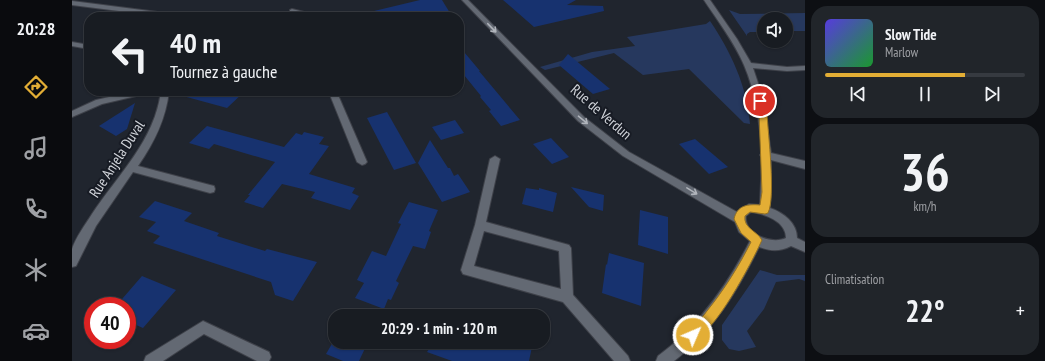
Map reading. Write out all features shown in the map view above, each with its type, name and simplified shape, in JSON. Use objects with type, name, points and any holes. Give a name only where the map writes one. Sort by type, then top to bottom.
[{"type":"street","name":"Rue de Verdun","points":[[465,0],[581,118],[626,154],[739,219]]},
{"type":"street","points":[[706,0],[736,42],[748,65],[763,113],[767,192],[765,210]]},
{"type":"street","points":[[72,3],[142,12]]},
{"type":"street","points":[[292,11],[296,12]]},
{"type":"street","points":[[72,44],[84,45]]},
{"type":"street","points":[[748,65],[787,69],[805,68]]},
{"type":"street","points":[[72,114],[99,102],[125,96]]},
{"type":"street","name":"Rue Anjela Duval","points":[[72,262],[92,223],[131,168],[158,124],[165,100],[165,96]]},
{"type":"street","points":[[332,96],[362,162]]},
{"type":"street","points":[[765,155],[805,164]]},
{"type":"street","points":[[495,159],[480,225],[467,270],[567,298],[623,361]]},
{"type":"street","points":[[131,168],[210,189]]},
{"type":"street","points":[[749,208],[765,210],[773,213],[786,224],[792,236],[791,241],[781,247],[765,244],[756,240],[744,230],[739,219],[740,214],[749,208]]},
{"type":"street","points":[[480,225],[565,248],[567,298]]},
{"type":"street","points":[[663,361],[674,353],[711,316],[748,259],[756,240]]},
{"type":"street","points":[[791,241],[805,247]]},
{"type":"street","points":[[152,361],[203,327],[264,357]]},
{"type":"shaded area","points":[[729,10],[740,14],[757,14],[757,32],[750,32],[747,36]]},
{"type":"shaded area","points":[[793,13],[805,13],[805,31],[793,31]]},
{"type":"shaded area","points":[[710,21],[725,45],[737,70],[742,83],[750,124],[744,123],[689,69],[643,75],[614,53],[545,70],[540,67],[592,52],[635,46],[627,37],[706,24]]},
{"type":"shaded area","points":[[760,270],[777,275],[805,275],[805,281],[799,279],[776,282],[764,309],[747,331],[756,347],[739,351],[729,349],[722,340],[722,325]]},
{"type":"building","points":[[420,0],[442,0],[449,12],[374,12]]},
{"type":"building","points":[[503,0],[576,0],[567,5],[603,6],[604,11],[534,27]]},
{"type":"building","points":[[464,52],[520,120],[501,126],[489,111],[491,110],[480,97],[481,96],[464,75]]},
{"type":"building","points":[[568,54],[610,89],[593,94],[559,65]]},
{"type":"building","points":[[183,96],[240,96],[227,108]]},
{"type":"building","points":[[135,103],[127,129],[116,136],[99,126]]},
{"type":"building","points":[[387,112],[416,163],[394,170],[367,118]]},
{"type":"building","points":[[455,120],[464,133],[441,140],[432,127]]},
{"type":"building","points":[[207,126],[284,147],[296,133],[302,135],[304,132],[324,137],[319,144],[329,146],[309,174],[355,188],[352,193],[359,196],[350,210],[311,198],[315,192],[282,184],[263,208],[244,202],[275,162],[214,144],[209,149],[189,143]]},
{"type":"building","points":[[551,138],[569,157],[552,164],[533,144]]},
{"type":"building","points":[[695,139],[728,167],[709,174],[679,144]]},
{"type":"building","points":[[430,140],[454,176],[458,174],[470,192],[442,202],[418,163]]},
{"type":"building","points":[[571,187],[604,195],[603,211],[589,207]]},
{"type":"building","points":[[526,188],[539,190],[539,188],[557,193],[553,212],[522,204]]},
{"type":"building","points":[[155,201],[192,213],[184,221],[219,233],[217,236],[265,251],[267,249],[317,262],[293,301],[275,295],[271,282],[153,243],[160,236],[147,231],[156,222],[139,217]]},
{"type":"building","points":[[409,202],[438,210],[429,231],[431,232],[425,249],[413,246],[396,281],[399,283],[391,300],[388,299],[384,309],[355,298],[364,283],[357,280],[372,251],[386,256],[401,224],[398,223]]},
{"type":"building","points":[[640,210],[668,217],[668,254],[638,245]]},
{"type":"building","points":[[609,253],[644,263],[641,306],[602,293]]},
{"type":"building","points":[[142,276],[176,290],[143,328],[136,325],[136,297],[124,297]]},
{"type":"building","points":[[329,349],[365,349],[359,361],[343,361],[326,354]]},
{"type":"building","points":[[429,349],[532,349],[529,361],[452,361],[427,352]]},
{"type":"route","points":[[693,335],[711,316],[748,259],[756,240],[744,230],[739,219],[740,214],[749,208],[765,210],[767,192],[763,113],[760,101]]}]
